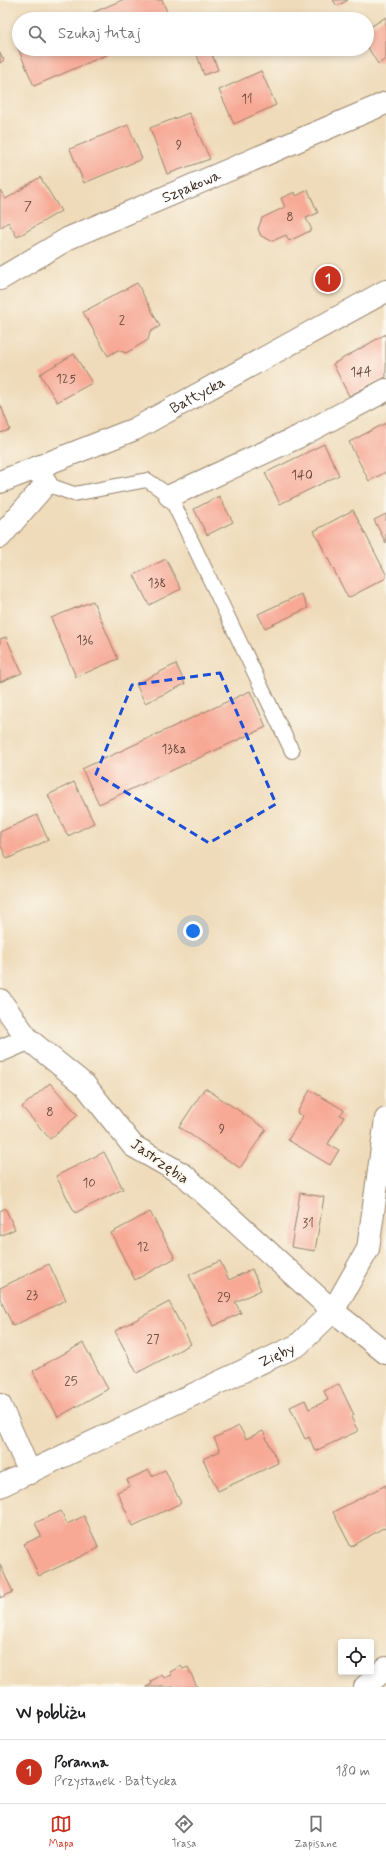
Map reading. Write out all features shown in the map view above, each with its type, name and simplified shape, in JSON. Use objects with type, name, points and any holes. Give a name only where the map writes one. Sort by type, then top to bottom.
[{"type":"street","name":"Szpakowa","points":[[0,278],[68,238],[386,103]]},
{"type":"street","name":"Bałtycka","points":[[0,482],[42,476],[135,429],[386,291]]},
{"type":"street","points":[[170,496],[298,437],[386,390]]},
{"type":"street","points":[[0,537],[42,476]]},
{"type":"street","name":"Jastrzębia","points":[[0,1000],[28,1039],[85,1085],[133,1146],[184,1175],[333,1311],[386,1353]]},
{"type":"street","points":[[0,1051],[28,1039]]},
{"type":"street","name":"Zięby","points":[[0,1486],[298,1345],[333,1311],[368,1249],[386,1119]]},
{"type":"street","points":[[0,1405],[30,1473]]},
{"type":"street","points":[[365,1687],[386,1668]]},
{"type":"lane","points":[[42,476],[74,494],[147,480],[170,496],[292,751]]},
{"type":"highlighted area","points":[[220,673],[276,804],[209,843],[96,774],[132,685]]},
{"type":"building","points":[[122,0],[162,0],[167,12],[94,12]]},
{"type":"building","points":[[333,0],[348,0],[337,6]]},
{"type":"building","points":[[386,17],[386,59],[378,64],[373,56],[374,25]]},
{"type":"building","points":[[0,53],[4,60],[0,63]]},
{"type":"building","points":[[21,56],[104,56],[34,86]]},
{"type":"building","points":[[197,56],[213,56],[218,70],[204,75]]},
{"type":"building","points":[[261,71],[276,105],[234,124],[219,90]]},
{"type":"building","points":[[189,113],[210,159],[167,174],[150,128]]},
{"type":"building","points":[[128,125],[142,159],[84,183],[70,149]]},
{"type":"building","points":[[40,177],[61,211],[17,237],[8,222],[0,228],[0,190],[6,199]]},
{"type":"building","points":[[308,190],[318,213],[306,218],[312,230],[289,241],[286,235],[272,241],[261,236],[258,229],[262,218],[285,207],[281,198],[295,192],[296,196]]},
{"type":"building","points":[[137,283],[160,326],[150,332],[148,340],[126,353],[118,350],[108,356],[83,312]]},
{"type":"building","points":[[386,334],[386,377],[349,396],[333,364]]},
{"type":"building","points":[[74,354],[92,383],[57,402],[40,374]]},
{"type":"building","points":[[0,403],[10,430],[0,433]]},
{"type":"building","points":[[386,423],[386,472],[369,481],[349,442]]},
{"type":"building","points":[[324,444],[339,475],[280,504],[265,473]]},
{"type":"building","points":[[219,496],[233,522],[207,535],[194,509]]},
{"type":"building","points":[[353,510],[386,574],[386,578],[348,598],[314,531]]},
{"type":"building","points":[[386,514],[386,543],[374,520]]},
{"type":"building","points":[[166,559],[181,589],[149,605],[134,575]]},
{"type":"building","points":[[301,594],[308,608],[265,628],[258,614]]},
{"type":"building","points":[[93,601],[118,659],[76,677],[51,618]]},
{"type":"building","points":[[6,637],[22,673],[0,682],[0,639]]},
{"type":"building","points":[[176,664],[185,684],[145,703],[136,684]]},
{"type":"building","points":[[250,691],[266,727],[99,804],[82,769]]},
{"type":"building","points":[[74,782],[94,823],[68,836],[48,795]]},
{"type":"building","points":[[37,815],[48,840],[7,859],[0,844],[0,832]]},
{"type":"building","points":[[50,1083],[78,1115],[50,1139],[22,1107]]},
{"type":"building","points":[[205,1088],[266,1129],[240,1168],[179,1127]]},
{"type":"building","points":[[310,1090],[344,1110],[340,1115],[344,1117],[328,1144],[339,1150],[330,1165],[288,1140],[303,1116],[297,1113]]},
{"type":"building","points":[[104,1152],[123,1189],[75,1213],[56,1176]]},
{"type":"building","points":[[300,1193],[324,1197],[315,1251],[291,1247]]},
{"type":"building","points":[[5,1208],[15,1229],[0,1236],[0,1211]]},
{"type":"building","points":[[150,1212],[175,1258],[135,1280],[111,1233]]},
{"type":"building","points":[[220,1261],[229,1280],[252,1269],[261,1290],[235,1302],[241,1313],[213,1326],[189,1275]]},
{"type":"building","points":[[49,1264],[66,1300],[13,1326],[0,1299],[0,1288]]},
{"type":"building","points":[[169,1302],[191,1344],[137,1373],[115,1331]]},
{"type":"building","points":[[83,1343],[108,1389],[58,1417],[33,1371]]},
{"type":"building","points":[[339,1384],[354,1415],[351,1417],[358,1431],[315,1451],[309,1437],[305,1439],[290,1407],[305,1400],[309,1409],[328,1400],[324,1391]]},
{"type":"building","points":[[239,1426],[246,1439],[263,1431],[278,1463],[218,1491],[203,1459],[220,1451],[214,1438]]},
{"type":"building","points":[[149,1470],[152,1476],[165,1470],[181,1503],[133,1526],[117,1492],[130,1486],[127,1480]]},
{"type":"building","points":[[386,1485],[386,1528],[383,1528],[351,1547],[333,1512]]},
{"type":"building","points":[[61,1511],[67,1524],[84,1516],[99,1548],[39,1576],[24,1544],[41,1536],[35,1523]]},
{"type":"building","points":[[0,1565],[13,1592],[0,1598]]},
{"type":"building","points":[[181,1666],[183,1669],[188,1667],[197,1687],[146,1687],[152,1684],[151,1681],[162,1675],[164,1678],[172,1675],[170,1672]]},
{"type":"place","name":"Poranna","points":[[328,279]]}]
